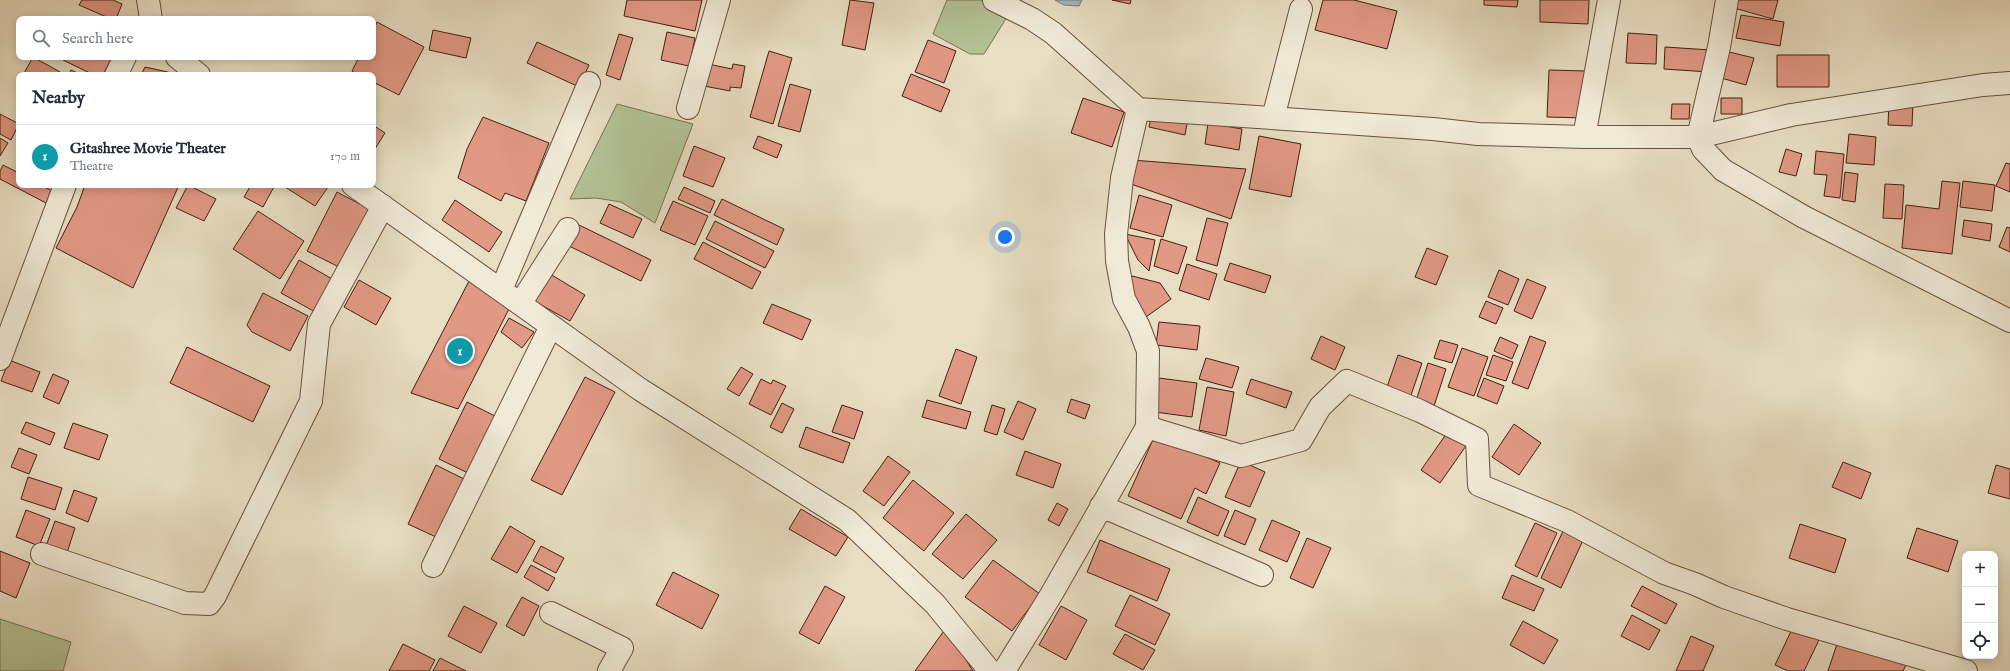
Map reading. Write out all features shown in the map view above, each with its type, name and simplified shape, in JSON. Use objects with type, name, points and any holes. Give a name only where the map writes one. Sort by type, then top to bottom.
[{"type":"street","points":[[148,0],[151,16]]},
{"type":"street","points":[[688,108],[719,0]]},
{"type":"street","points":[[994,0],[1032,19],[1053,33],[1138,109],[1478,134],[1584,137],[1698,137],[1791,115],[1982,85],[2010,83]]},
{"type":"street","points":[[1584,137],[1608,0]]},
{"type":"street","points":[[1727,0],[1719,46],[1698,137],[1703,149],[1723,170],[1804,217],[2010,321]]},
{"type":"street","points":[[1273,118],[1301,9]]},
{"type":"street","points":[[118,72],[124,60]]},
{"type":"street","points":[[181,60],[195,72]]},
{"type":"street","points":[[501,290],[589,83]]},
{"type":"street","points":[[1004,671],[1051,595],[1147,427],[1148,351],[1124,300],[1117,261],[1116,234],[1122,178],[1138,109]]},
{"type":"street","points":[[0,359],[65,188]]},
{"type":"street","points":[[357,188],[641,390],[847,520],[935,604],[990,671]]},
{"type":"street","points":[[42,554],[185,603],[209,604],[215,596],[311,401],[319,324],[383,206]]},
{"type":"street","points":[[520,304],[568,229]]},
{"type":"street","points":[[433,566],[550,326]]},
{"type":"street","points":[[1147,427],[1241,456],[1301,440],[1320,407],[1347,382],[1420,411],[1477,439],[1479,485],[1567,521],[1664,573],[1696,584],[1724,597],[1787,619],[1966,671]]},
{"type":"street","points":[[1101,506],[1262,575]]},
{"type":"street","points":[[550,613],[622,648],[609,671]]},
{"type":"green space","points":[[947,0],[996,0],[1012,9],[984,54],[970,54],[933,34]]},
{"type":"green space","points":[[617,104],[693,124],[655,223],[621,202],[596,198],[570,199]]},
{"type":"green space","points":[[0,619],[71,642],[63,671],[0,671]]},
{"type":"water","points":[[1055,0],[1082,0],[1079,6],[1064,5]]},
{"type":"building","points":[[82,0],[113,0],[122,4],[117,16],[104,16],[79,5]]},
{"type":"building","points":[[627,0],[702,0],[695,31],[624,16]]},
{"type":"building","points":[[850,0],[874,3],[865,50],[842,45]]},
{"type":"building","points":[[1112,0],[1131,0],[1130,4]]},
{"type":"building","points":[[1323,0],[1354,0],[1397,11],[1387,49],[1315,30]]},
{"type":"building","points":[[1484,0],[1518,0],[1517,7],[1484,5]]},
{"type":"building","points":[[1540,0],[1589,0],[1588,24],[1540,22]]},
{"type":"building","points":[[1737,0],[1778,0],[1773,19],[1734,8]]},
{"type":"building","points":[[1741,15],[1784,22],[1780,46],[1736,38]]},
{"type":"building","points":[[377,22],[424,47],[399,95],[376,84],[376,72],[352,71],[358,60],[376,60]]},
{"type":"building","points":[[433,30],[471,38],[466,58],[429,50]]},
{"type":"building","points":[[667,32],[695,38],[689,66],[661,60]]},
{"type":"building","points":[[1628,33],[1657,35],[1656,64],[1626,63]]},
{"type":"building","points":[[619,34],[633,38],[620,80],[606,75]]},
{"type":"building","points":[[928,40],[956,51],[944,83],[915,72]]},
{"type":"building","points":[[537,42],[589,65],[579,87],[527,63]]},
{"type":"building","points":[[1665,47],[1711,50],[1709,72],[1664,69]]},
{"type":"building","points":[[1721,50],[1754,58],[1746,85],[1714,76]]},
{"type":"building","points":[[769,51],[792,58],[773,124],[750,117]]},
{"type":"building","points":[[1777,55],[1829,55],[1829,87],[1777,87]]},
{"type":"building","points":[[31,60],[38,60],[60,72],[25,72]]},
{"type":"building","points":[[63,60],[110,60],[104,72],[88,72]]},
{"type":"building","points":[[708,64],[732,69],[733,64],[745,66],[741,88],[730,87],[730,91],[704,86]]},
{"type":"building","points":[[145,67],[168,72],[142,72]]},
{"type":"building","points":[[1549,70],[1586,71],[1585,118],[1547,117]]},
{"type":"building","points":[[911,74],[950,90],[941,112],[902,96]]},
{"type":"building","points":[[790,84],[811,90],[800,132],[778,126]]},
{"type":"building","points":[[1083,98],[1124,112],[1112,147],[1071,133]]},
{"type":"building","points":[[1721,98],[1742,98],[1742,114],[1721,114]]},
{"type":"building","points":[[1889,101],[1913,102],[1912,126],[1888,125]]},
{"type":"building","points":[[1672,104],[1690,104],[1689,119],[1671,119]]},
{"type":"building","points":[[1154,105],[1189,113],[1185,135],[1149,127]]},
{"type":"building","points":[[0,114],[16,122],[16,130],[11,140],[0,134]]},
{"type":"building","points":[[483,117],[549,143],[526,201],[505,193],[501,201],[458,178],[467,149]]},
{"type":"building","points":[[1208,123],[1242,129],[1239,150],[1205,144]]},
{"type":"building","points":[[376,127],[385,133],[376,147]]},
{"type":"building","points":[[1849,134],[1876,137],[1874,165],[1846,163]]},
{"type":"building","points":[[758,136],[782,145],[777,158],[753,148]]},
{"type":"building","points":[[1259,136],[1301,144],[1291,197],[1249,189]]},
{"type":"building","points":[[0,138],[8,143],[0,156]]},
{"type":"building","points":[[694,146],[725,158],[713,187],[683,176]]},
{"type":"building","points":[[1786,149],[1802,154],[1796,176],[1779,172]]},
{"type":"building","points":[[1816,151],[1844,154],[1840,198],[1824,196],[1827,175],[1814,174]]},
{"type":"building","points":[[1132,160],[1246,169],[1231,219],[1131,184]]},
{"type":"building","points":[[2006,163],[2010,164],[2010,192],[1996,186]]},
{"type":"building","points":[[3,165],[16,172],[16,187],[0,179],[0,171]]},
{"type":"building","points":[[1845,172],[1858,174],[1855,202],[1842,200]]},
{"type":"building","points":[[1942,181],[1960,183],[1952,254],[1902,248],[1906,205],[1939,209]]},
{"type":"building","points":[[1963,181],[1995,185],[1992,211],[1960,207]]},
{"type":"building","points":[[1885,184],[1904,185],[1902,219],[1883,218]]},
{"type":"building","points":[[684,187],[715,201],[710,213],[678,199]]},
{"type":"building","points":[[17,188],[47,188],[54,192],[48,204]]},
{"type":"building","points":[[84,188],[178,188],[133,288],[56,248],[77,207]]},
{"type":"building","points":[[186,188],[194,188],[216,199],[204,221],[176,208]]},
{"type":"building","points":[[249,188],[273,188],[263,207],[244,197]]},
{"type":"building","points":[[287,188],[327,188],[315,206]]},
{"type":"building","points":[[337,192],[371,210],[341,268],[307,251]]},
{"type":"building","points":[[1139,195],[1172,205],[1163,237],[1130,228]]},
{"type":"building","points":[[722,199],[784,229],[777,245],[714,215]]},
{"type":"building","points":[[455,200],[502,232],[489,252],[442,220]]},
{"type":"building","points":[[673,201],[708,216],[695,245],[660,230]]},
{"type":"building","points":[[609,204],[642,219],[633,238],[600,223]]},
{"type":"building","points":[[258,211],[304,241],[280,279],[233,249]]},
{"type":"building","points":[[1207,218],[1228,223],[1217,266],[1196,260]]},
{"type":"building","points":[[1964,220],[1992,224],[1990,241],[1962,236]]},
{"type":"building","points":[[715,221],[774,251],[765,268],[706,239]]},
{"type":"building","points":[[577,224],[651,260],[641,281],[567,245]]},
{"type":"building","points":[[2007,227],[2010,228],[2010,252],[1999,247]]},
{"type":"building","points":[[1125,234],[1155,240],[1149,271],[1138,260]]},
{"type":"building","points":[[1161,239],[1187,247],[1178,274],[1154,266]]},
{"type":"building","points":[[703,242],[761,272],[752,289],[694,259]]},
{"type":"building","points":[[1427,248],[1448,256],[1436,285],[1415,277]]},
{"type":"building","points":[[299,260],[334,280],[317,313],[281,293]]},
{"type":"building","points":[[1230,263],[1271,276],[1265,293],[1224,280]]},
{"type":"building","points":[[1187,264],[1217,274],[1209,300],[1179,290]]},
{"type":"building","points":[[1499,270],[1519,279],[1508,305],[1488,297]]},
{"type":"building","points":[[550,274],[585,295],[570,321],[534,301]]},
{"type":"building","points":[[1132,276],[1160,283],[1171,299],[1146,317],[1122,282]]},
{"type":"building","points":[[1527,279],[1546,287],[1532,319],[1514,311]]},
{"type":"building","points":[[359,280],[391,298],[376,325],[344,307]]},
{"type":"building","points":[[469,281],[509,309],[458,409],[411,393]]},
{"type":"building","points":[[263,293],[308,316],[290,351],[252,332],[247,325]]},
{"type":"building","points":[[1486,301],[1503,308],[1496,324],[1479,317]]},
{"type":"building","points":[[772,304],[811,320],[802,340],[763,323]]},
{"type":"building","points":[[509,318],[534,332],[522,348],[501,332]]},
{"type":"building","points":[[1159,322],[1200,326],[1197,350],[1156,345]]},
{"type":"building","points":[[1321,336],[1345,347],[1335,370],[1311,359]]},
{"type":"building","points":[[1530,336],[1546,342],[1528,389],[1512,383]]},
{"type":"building","points":[[1500,337],[1518,345],[1512,359],[1494,351]]},
{"type":"building","points":[[1440,340],[1458,345],[1452,363],[1434,358]]},
{"type":"building","points":[[187,347],[270,386],[253,422],[170,383]]},
{"type":"building","points":[[1462,348],[1488,357],[1474,396],[1448,387]]},
{"type":"building","points":[[956,349],[977,357],[961,404],[939,396]]},
{"type":"building","points":[[1398,355],[1422,363],[1410,398],[1386,390]]},
{"type":"building","points":[[1493,355],[1513,362],[1506,381],[1486,375]]},
{"type":"building","points":[[1206,358],[1239,367],[1232,388],[1199,379]]},
{"type":"building","points":[[9,360],[40,372],[32,392],[1,381]]},
{"type":"building","points":[[1428,363],[1446,369],[1434,406],[1416,401]]},
{"type":"building","points":[[741,367],[753,374],[739,396],[727,389]]},
{"type":"building","points":[[53,374],[69,381],[59,404],[43,397]]},
{"type":"building","points":[[585,377],[615,392],[562,495],[531,480]]},
{"type":"building","points":[[1159,378],[1197,383],[1192,417],[1155,412]]},
{"type":"building","points":[[1484,378],[1504,386],[1497,404],[1477,396]]},
{"type":"building","points":[[761,379],[771,384],[773,380],[786,386],[771,415],[749,404]]},
{"type":"building","points":[[1251,379],[1292,392],[1286,408],[1246,394]]},
{"type":"building","points":[[1207,387],[1234,392],[1226,436],[1199,430]]},
{"type":"building","points":[[1071,399],[1090,405],[1085,419],[1067,412]]},
{"type":"building","points":[[927,400],[971,412],[966,429],[922,417]]},
{"type":"building","points":[[1018,401],[1036,409],[1023,440],[1004,432]]},
{"type":"building","points":[[467,402],[497,417],[470,474],[439,459]]},
{"type":"building","points":[[782,403],[794,409],[782,433],[770,427]]},
{"type":"building","points":[[842,405],[863,412],[854,439],[832,432]]},
{"type":"building","points":[[992,405],[1005,409],[997,435],[984,431]]},
{"type":"building","points":[[26,422],[55,433],[50,445],[21,433]]},
{"type":"building","points":[[73,423],[108,435],[99,460],[64,448]]},
{"type":"building","points":[[1514,424],[1541,443],[1519,475],[1492,457]]},
{"type":"building","points":[[806,427],[850,443],[843,463],[799,447]]},
{"type":"building","points":[[1449,430],[1468,443],[1440,483],[1421,470]]},
{"type":"building","points":[[1155,435],[1220,463],[1206,494],[1195,488],[1181,519],[1128,496]]},
{"type":"building","points":[[19,448],[37,455],[29,474],[11,467]]},
{"type":"building","points":[[1025,451],[1061,464],[1053,488],[1016,475]]},
{"type":"building","points":[[888,456],[910,472],[884,506],[863,491]]},
{"type":"building","points":[[1241,461],[1265,472],[1250,507],[1225,497]]},
{"type":"building","points":[[1843,462],[1871,473],[1861,499],[1832,487]]},
{"type":"building","points":[[436,465],[466,480],[438,538],[408,524]]},
{"type":"building","points":[[1996,465],[2010,469],[2010,499],[1988,493]]},
{"type":"building","points":[[28,477],[62,488],[55,510],[21,499]]},
{"type":"building","points":[[913,480],[954,513],[924,551],[883,518]]},
{"type":"building","points":[[74,490],[97,498],[88,522],[66,513]]},
{"type":"building","points":[[1198,497],[1229,511],[1218,536],[1187,522]]},
{"type":"building","points":[[1057,503],[1068,509],[1059,526],[1048,520]]},
{"type":"building","points":[[801,509],[848,537],[836,556],[789,529]]},
{"type":"building","points":[[26,510],[50,519],[39,546],[16,537]]},
{"type":"building","points":[[1235,510],[1256,519],[1245,545],[1224,536]]},
{"type":"building","points":[[966,514],[997,540],[963,579],[932,554]]},
{"type":"building","points":[[1272,520],[1300,532],[1287,562],[1259,550]]},
{"type":"building","points":[[55,521],[75,528],[66,556],[45,549]]},
{"type":"building","points":[[1535,523],[1557,533],[1537,577],[1515,566]]},
{"type":"building","points":[[1800,524],[1846,539],[1835,573],[1789,558]]},
{"type":"building","points":[[510,526],[535,541],[517,573],[491,559]]},
{"type":"building","points":[[1917,528],[1958,541],[1948,572],[1907,558]]},
{"type":"building","points":[[1564,529],[1584,538],[1561,588],[1541,578]]},
{"type":"building","points":[[1307,538],[1331,548],[1313,588],[1290,578]]},
{"type":"building","points":[[1100,540],[1170,569],[1157,601],[1087,572]]},
{"type":"building","points":[[541,546],[564,558],[556,573],[533,561]]},
{"type":"building","points":[[0,551],[30,563],[16,598],[0,591]]},
{"type":"building","points":[[993,560],[1040,594],[1012,631],[965,597]]},
{"type":"building","points":[[531,565],[555,578],[548,591],[524,577]]},
{"type":"building","points":[[673,572],[719,595],[702,629],[656,605]]},
{"type":"building","points":[[1512,575],[1544,589],[1534,611],[1502,598]]},
{"type":"building","points":[[825,586],[845,597],[819,644],[799,633]]},
{"type":"building","points":[[1642,586],[1677,604],[1666,624],[1631,606]]},
{"type":"building","points":[[1130,595],[1170,614],[1155,645],[1115,626]]},
{"type":"building","points":[[522,597],[539,606],[524,636],[506,626]]},
{"type":"building","points":[[464,606],[497,623],[481,653],[448,636]]},
{"type":"building","points":[[1061,606],[1087,620],[1066,660],[1039,645]]},
{"type":"building","points":[[1632,615],[1660,630],[1649,650],[1621,636]]},
{"type":"building","points":[[1523,621],[1558,640],[1544,664],[1510,645]]},
{"type":"building","points":[[1793,627],[1819,640],[1804,671],[1788,671],[1775,665]]},
{"type":"building","points":[[946,628],[973,671],[915,671]]},
{"type":"building","points":[[1125,634],[1155,650],[1143,670],[1113,654]]},
{"type":"building","points":[[1691,636],[1714,646],[1703,671],[1676,671]]},
{"type":"building","points":[[1838,641],[1906,665],[1903,671],[1828,671]]},
{"type":"building","points":[[403,644],[435,660],[429,671],[389,671]]},
{"type":"building","points":[[440,658],[466,671],[433,671]]},
{"type":"place","name":"Gitashree Movie Theater","points":[[460,351]]}]
